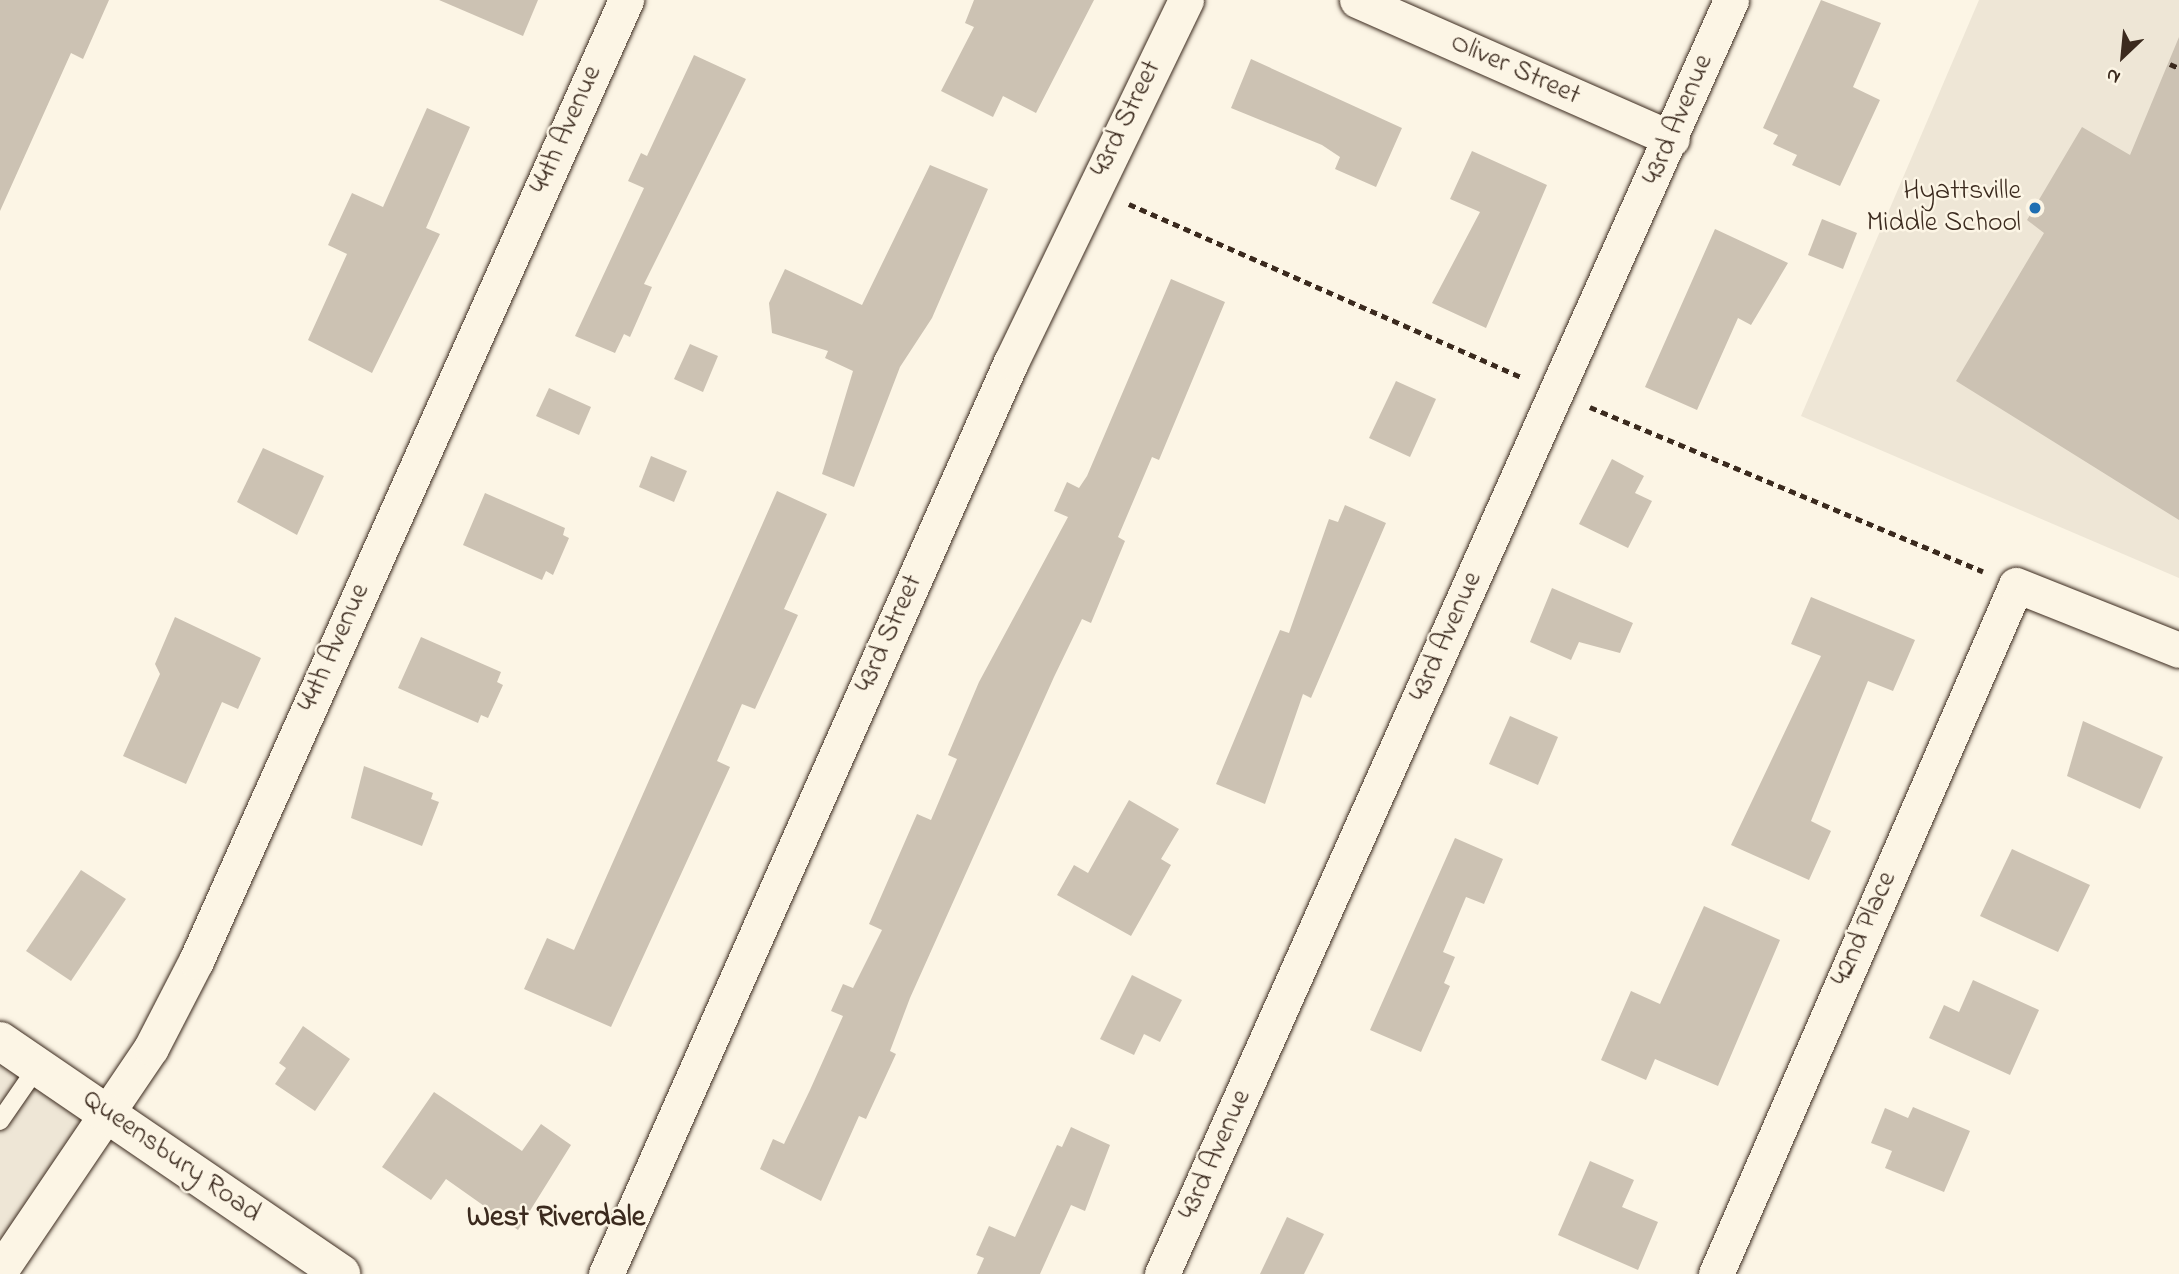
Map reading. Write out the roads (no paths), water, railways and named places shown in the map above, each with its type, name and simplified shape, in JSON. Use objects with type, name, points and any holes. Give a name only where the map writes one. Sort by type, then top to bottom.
[{"type":"street","name":"44th Avenue","points":[[0,1271],[151,1048],[196,961],[626,0]]},
{"type":"street","name":"43rd Street","points":[[606,1274],[1093,188],[1186,0]]},
{"type":"street","name":"Oliver Street","points":[[1357,0],[1672,139]]},
{"type":"street","name":"43rd Avenue","points":[[1163,1274],[1672,139],[1731,0]]},
{"type":"street","name":"42nd Place","points":[[1716,1274],[2016,585],[2179,650]]},
{"type":"street","name":"Queensbury Road","points":[[0,1041],[341,1274]]},
{"type":"lane","points":[[0,1121],[38,1066]]},
{"type":"place","name":"Hyattsville Middle School","points":[[2035,208]]},
{"type":"district","name":"West Riverdale","points":[[556,1218]]}]
